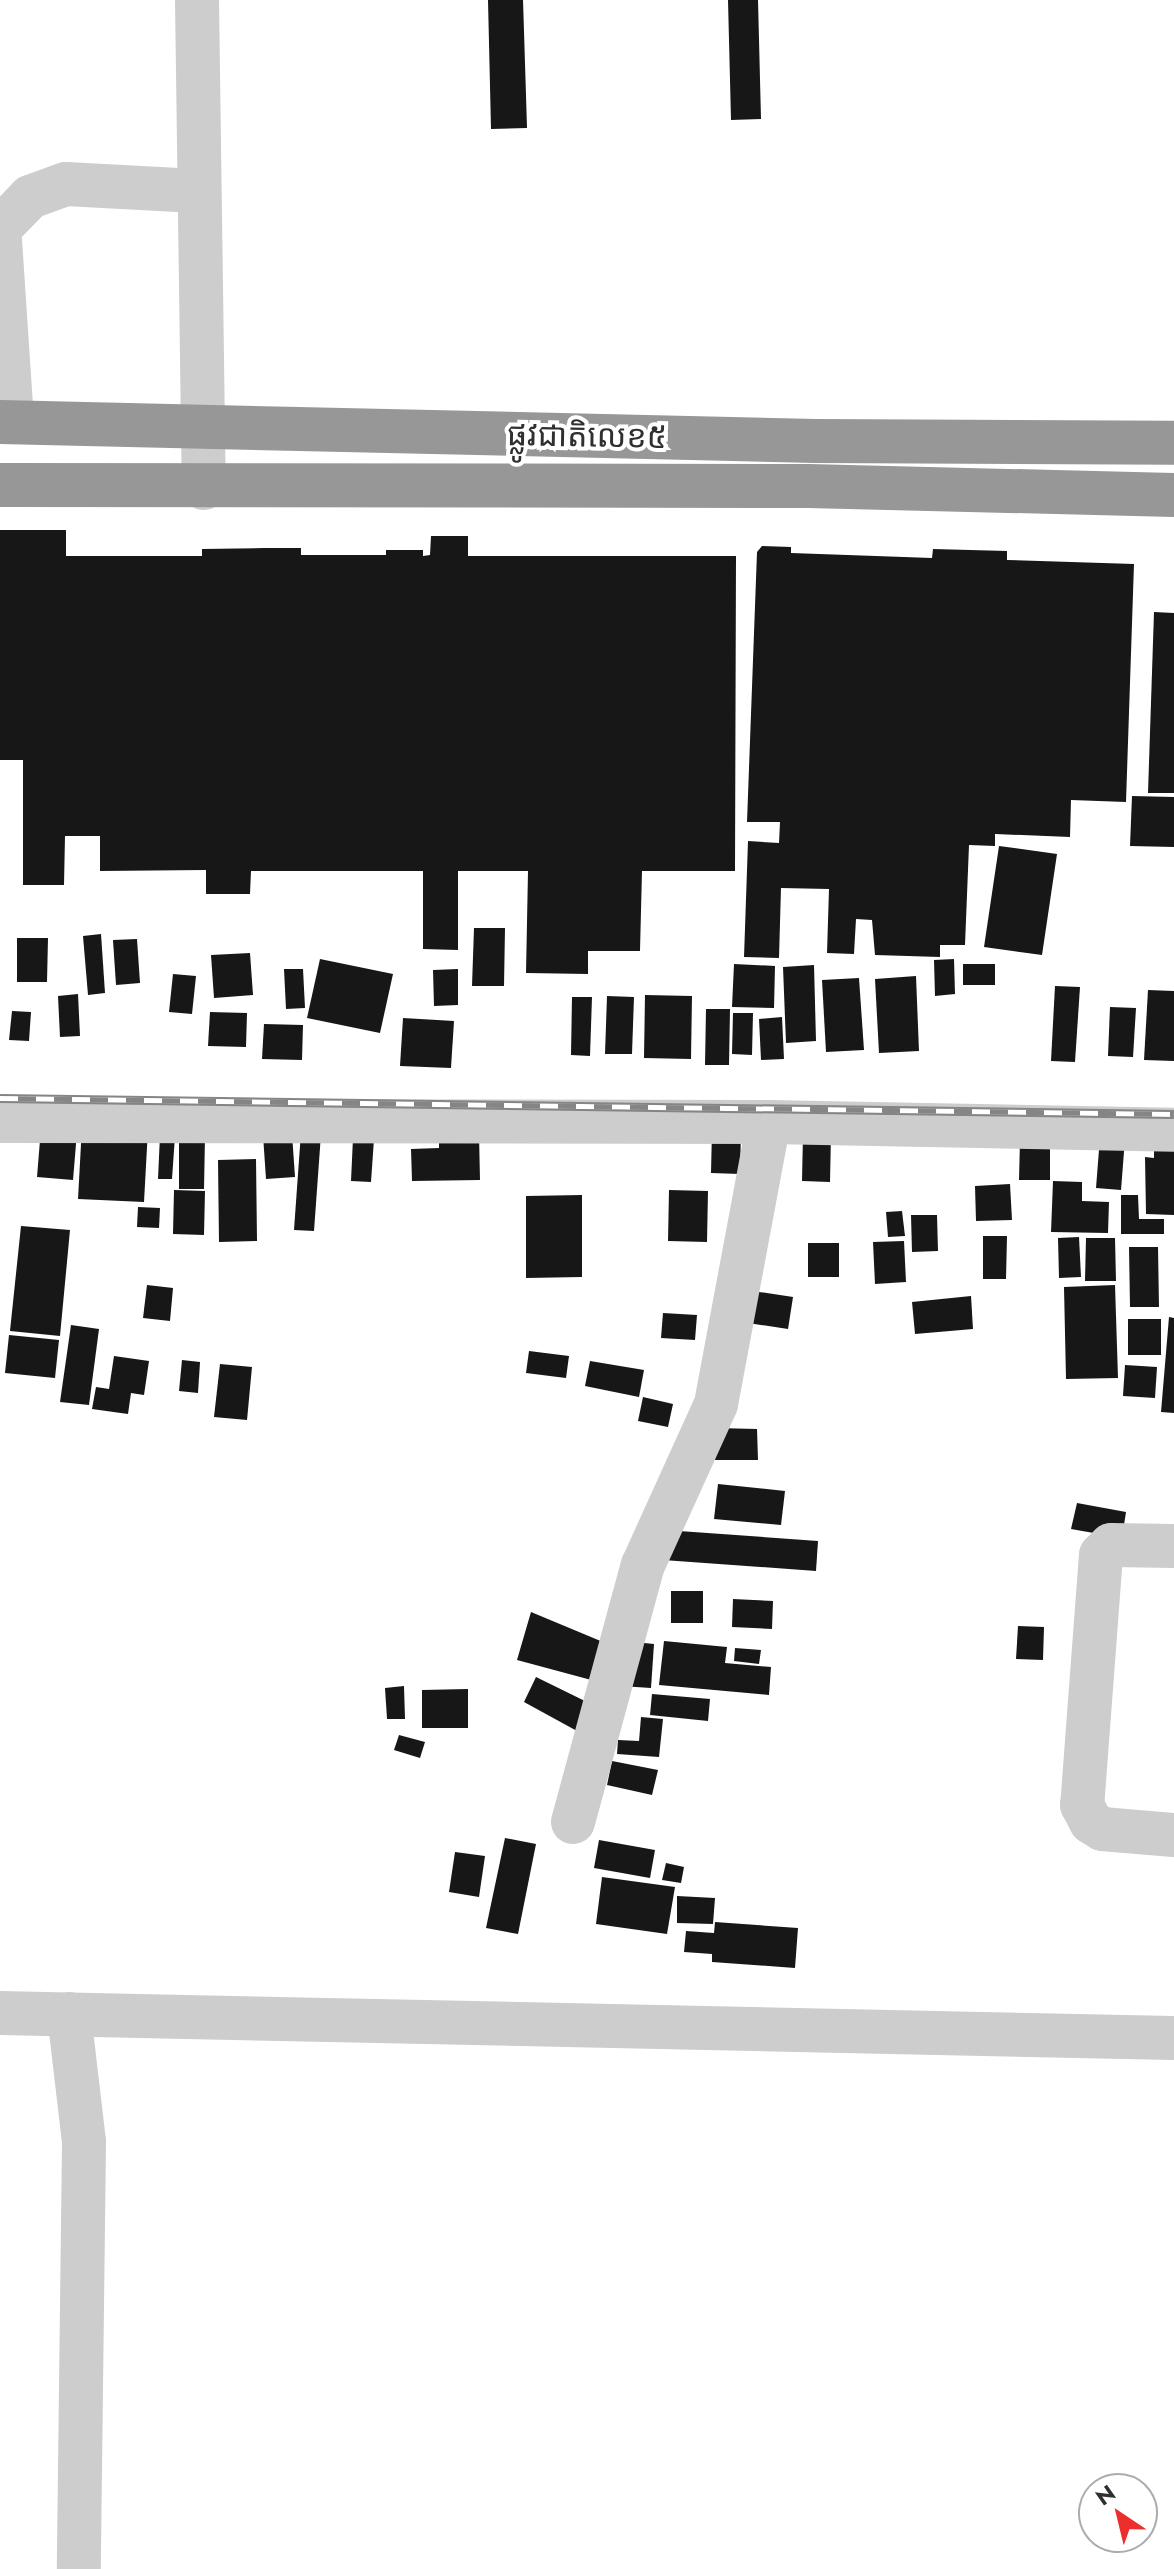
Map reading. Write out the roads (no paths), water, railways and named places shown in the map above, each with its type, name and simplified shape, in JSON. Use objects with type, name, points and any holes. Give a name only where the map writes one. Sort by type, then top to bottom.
[{"type":"highway","name":"ផ្លូវជាតិលេខ៥","points":[[6,422],[816,441],[1174,443]]},
{"type":"highway","name":"ផ្លូវជាតិលេខ៥","points":[[0,485],[204,488],[808,486],[1174,495]]},
{"type":"street","points":[[197,0],[197,191],[204,488]]},
{"type":"street","points":[[0,228],[30,197],[66,184],[197,191]]},
{"type":"street","points":[[0,240],[6,422]]},
{"type":"street","points":[[0,1121],[769,1122],[1174,1130]]},
{"type":"street","points":[[573,1822],[643,1565],[716,1404],[769,1122]]},
{"type":"street","points":[[1174,1546],[1111,1545],[1101,1555],[1082,1805],[1091,1822],[1102,1829],[1174,1835]]},
{"type":"street","points":[[0,2013],[1174,2038]]},
{"type":"street","points":[[69,2014],[84,2142],[79,2569]]},
{"type":"railway","points":[[0,1098],[1174,1114]]}]
